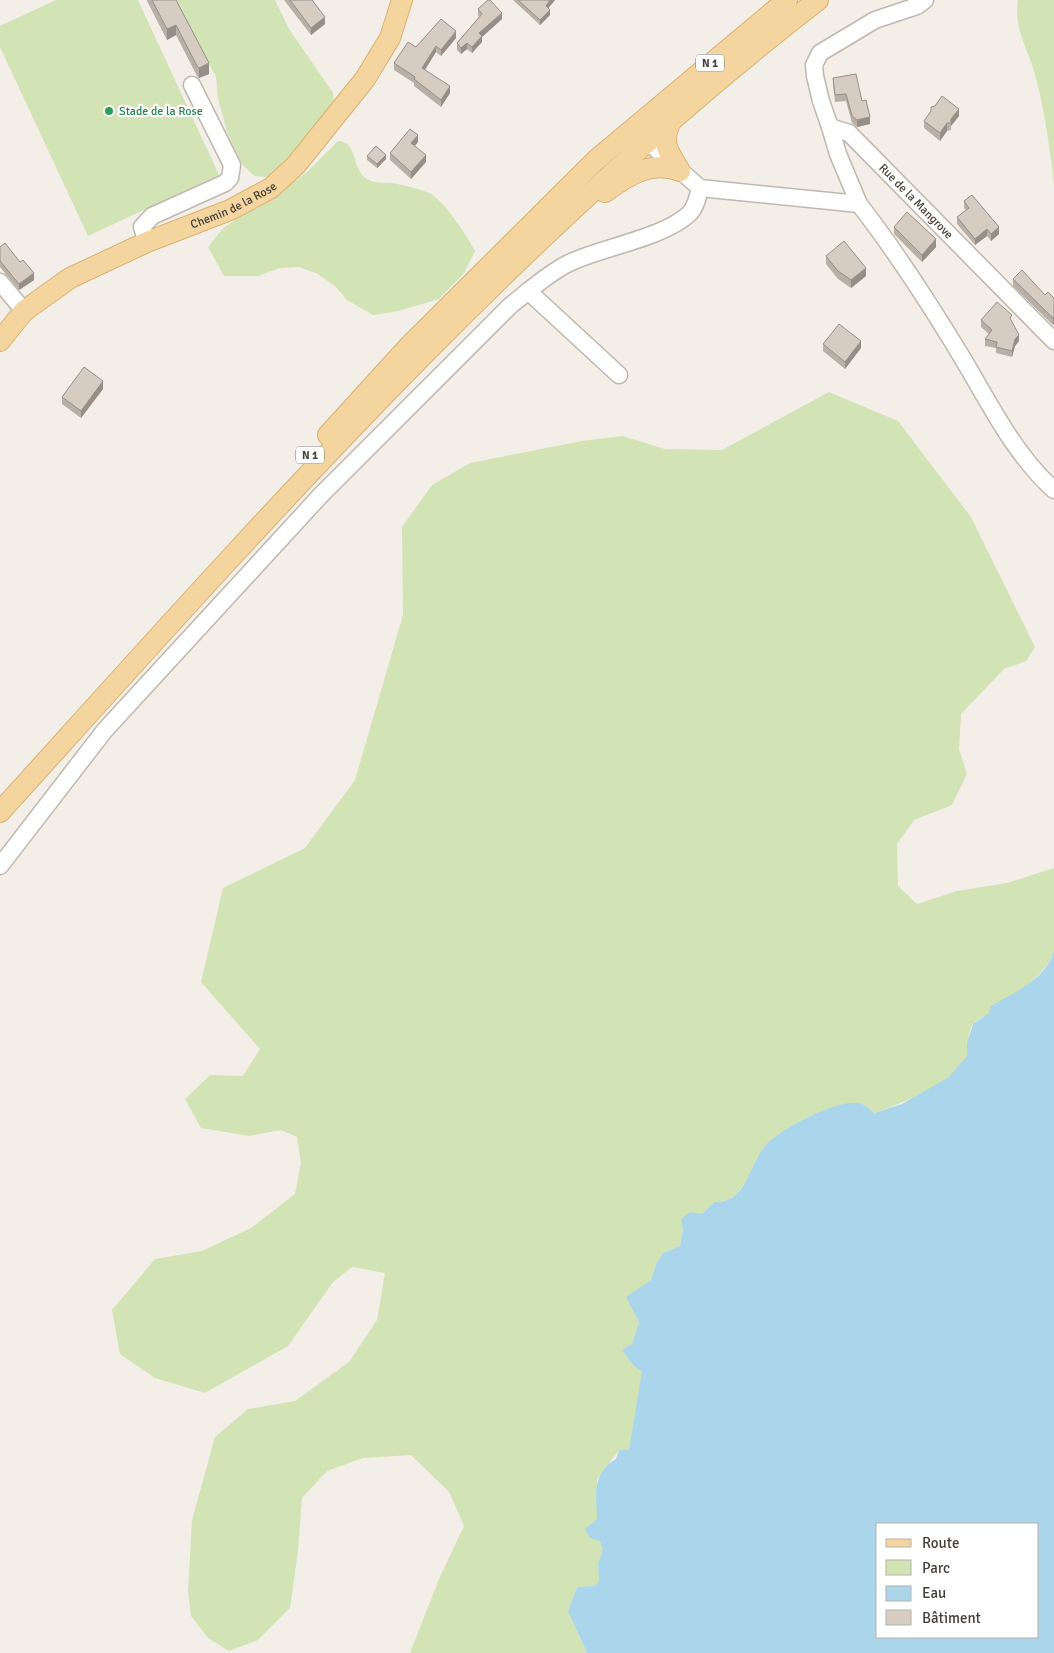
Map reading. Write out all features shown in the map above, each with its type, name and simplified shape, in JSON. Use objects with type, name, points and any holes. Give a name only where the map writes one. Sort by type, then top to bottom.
[{"type":"main road","name":"Chemin de la Rose","points":[[0,341],[24,311],[70,278],[148,242],[230,210],[271,188],[296,165],[366,79],[390,38],[402,0]]},
{"type":"main road","name":"N 1","points":[[0,812],[247,540],[404,374],[787,0]]},
{"type":"main road","name":"N 1","points":[[0,795],[410,345],[596,160],[645,140],[818,0]]},
{"type":"main road","points":[[672,119],[667,129],[665,141],[669,153],[680,171]]},
{"type":"main road","points":[[528,251],[621,181],[637,172],[660,166],[680,171]]},
{"type":"street","points":[[925,0],[917,6],[875,20],[820,53],[814,65],[821,101],[838,154],[859,204],[884,236],[950,337],[1025,460],[1054,490]]},
{"type":"street","points":[[148,242],[142,227],[144,222],[152,216],[225,183],[230,178],[232,165],[192,85]]},
{"type":"street","name":"Rue de la Mangrove","points":[[830,127],[849,133],[1054,341]]},
{"type":"street","points":[[645,140],[700,188],[859,204]]},
{"type":"street","points":[[0,866],[104,730],[321,495],[511,305],[568,264],[661,230],[685,217],[696,204],[700,188]]},
{"type":"street","points":[[0,282],[24,311]]},
{"type":"street","points":[[528,291],[619,375]]},
{"type":"green space","name":"Stade de la Rose","points":[[56,0],[138,0],[219,175],[88,236],[0,47],[0,26]]},
{"type":"green space","points":[[176,0],[275,0],[289,29],[333,93],[334,107],[283,168],[266,177],[254,176],[242,164],[227,132],[218,98],[216,77]]},
{"type":"green space","points":[[1018,0],[1054,0],[1054,185],[1047,131],[1039,91],[1022,39],[1018,20]]},
{"type":"green space","points":[[338,141],[344,142],[349,146],[359,169],[367,179],[374,182],[393,183],[410,187],[437,198],[467,237],[475,251],[464,273],[439,299],[398,311],[373,315],[347,300],[336,287],[318,274],[299,267],[280,268],[258,276],[224,276],[208,247],[223,228],[306,173]]},
{"type":"green space","points":[[829,392],[898,421],[971,517],[1035,647],[1026,661],[1004,669],[961,714],[959,749],[967,774],[952,805],[914,820],[897,844],[898,886],[917,904],[957,891],[1007,883],[1054,868],[1054,950],[1050,959],[1037,977],[1028,985],[974,1023],[969,1034],[967,1056],[962,1065],[940,1083],[912,1098],[874,1113],[864,1105],[852,1103],[840,1105],[810,1116],[772,1139],[759,1154],[746,1182],[740,1190],[734,1196],[714,1202],[683,1229],[680,1246],[663,1253],[656,1264],[651,1280],[627,1297],[639,1322],[632,1344],[634,1366],[643,1371],[629,1450],[619,1450],[597,1479],[597,1519],[603,1549],[598,1564],[599,1581],[596,1586],[577,1587],[568,1611],[587,1653],[410,1653],[439,1579],[464,1526],[449,1492],[411,1455],[363,1458],[327,1471],[302,1498],[298,1551],[290,1608],[258,1640],[229,1651],[208,1638],[191,1616],[188,1591],[192,1520],[215,1437],[248,1409],[295,1401],[349,1362],[377,1320],[385,1273],[352,1267],[333,1282],[288,1346],[205,1393],[155,1378],[120,1354],[112,1310],[155,1259],[202,1251],[251,1228],[295,1194],[301,1163],[297,1137],[281,1130],[249,1136],[201,1128],[185,1099],[210,1075],[243,1076],[260,1049],[201,982],[223,888],[305,848],[355,780],[403,615],[402,527],[432,485],[470,463],[582,441],[622,436],[665,449],[722,450]]},
{"type":"water","points":[[1054,950],[1054,1653],[587,1653],[568,1611],[577,1587],[595,1586],[599,1581],[598,1564],[603,1549],[600,1541],[590,1538],[585,1529],[597,1519],[596,1493],[599,1478],[608,1465],[616,1459],[619,1450],[629,1450],[642,1371],[634,1366],[622,1350],[632,1344],[639,1322],[626,1297],[651,1280],[656,1264],[663,1253],[680,1246],[683,1229],[681,1219],[690,1212],[702,1214],[714,1202],[725,1201],[734,1196],[746,1182],[759,1154],[772,1139],[810,1116],[840,1105],[852,1103],[864,1105],[874,1113],[902,1104],[949,1077],[967,1056],[967,1043],[973,1024],[989,1013],[991,1006],[1029,984],[1045,969]]},
{"type":"building","points":[[152,0],[176,0],[209,63],[199,68],[197,66],[176,25],[167,29]]},
{"type":"building","points":[[290,0],[312,0],[325,17],[311,28]]},
{"type":"building","points":[[488,0],[502,13],[479,33],[482,36],[472,47],[467,43],[461,48],[457,43],[482,14],[478,9]]},
{"type":"building","points":[[518,0],[550,0],[546,6],[550,10],[540,20]]},
{"type":"building","points":[[441,19],[456,31],[441,50],[436,46],[422,68],[450,86],[441,100],[414,79],[415,77],[394,63],[408,42],[416,47]]},
{"type":"building","points":[[856,74],[862,101],[866,100],[870,117],[857,120],[852,116],[846,94],[835,95],[833,78]]},
{"type":"building","points":[[942,96],[959,109],[951,119],[951,123],[947,123],[940,133],[924,121],[931,111],[931,107],[935,106]]},
{"type":"building","points":[[410,129],[418,135],[411,143],[426,155],[411,172],[390,153]]},
{"type":"building","points":[[376,146],[386,155],[377,164],[367,156]]},
{"type":"building","points":[[972,195],[999,227],[991,234],[987,229],[975,239],[957,217],[969,208],[964,201]]},
{"type":"building","points":[[907,212],[936,239],[922,255],[894,227]]},
{"type":"building","points":[[844,241],[866,268],[851,280],[838,271],[826,256]]},
{"type":"building","points":[[5,243],[20,262],[23,260],[34,273],[19,284],[0,261],[0,247]]},
{"type":"building","points":[[1022,270],[1045,295],[1048,292],[1054,298],[1053,318],[1013,279]]},
{"type":"building","points":[[997,302],[1012,315],[1010,318],[1019,335],[1015,339],[1012,351],[996,347],[997,342],[985,339],[992,330],[981,320]]},
{"type":"building","points":[[839,324],[861,341],[845,362],[823,344]]},
{"type":"building","points":[[84,367],[103,381],[81,411],[62,397]]},
{"type":"place","name":"Stade de la Rose","points":[[109,111]]}]
